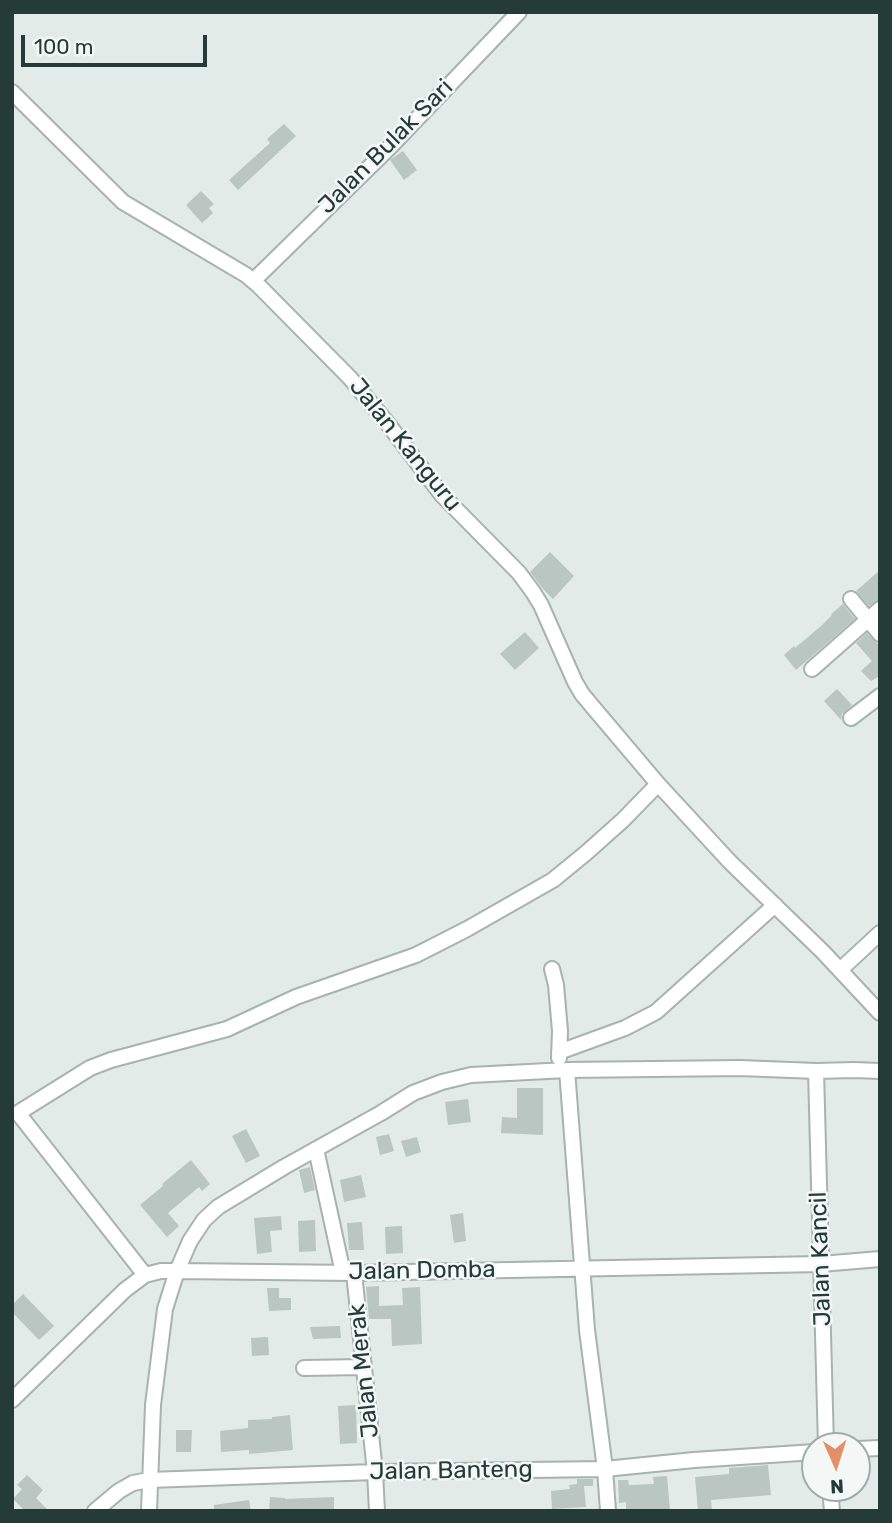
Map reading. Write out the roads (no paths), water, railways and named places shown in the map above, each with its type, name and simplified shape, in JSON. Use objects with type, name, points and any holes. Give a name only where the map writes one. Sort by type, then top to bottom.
[{"type":"street","name":"Jalan Bulak Sari","points":[[253,281],[392,145],[519,12]]},
{"type":"street","name":"Jalan Kanguru","points":[[12,92],[123,202],[246,275],[350,378],[442,495],[519,573],[541,605],[582,694],[658,784],[730,862],[880,1013]]},
{"type":"street","points":[[851,599],[880,634]]},
{"type":"street","points":[[812,669],[880,609]]},
{"type":"street","points":[[851,719],[880,696]]},
{"type":"street","points":[[15,1394],[125,1290],[145,1275],[18,1113],[90,1068],[227,1029],[296,996],[416,955],[467,929],[524,898],[561,873],[624,820],[658,784]]},
{"type":"street","points":[[559,1052],[625,1028],[656,1012],[775,905]]},
{"type":"street","points":[[840,971],[880,933]]},
{"type":"street","points":[[552,969],[557,993],[559,1052],[608,1511]]},
{"type":"street","points":[[149,1511],[153,1405],[165,1310],[190,1241],[204,1220],[233,1197],[413,1093],[471,1075],[563,1070],[740,1068],[880,1072]]},
{"type":"street","name":"Jalan Kancil","points":[[816,1071],[826,1432]]},
{"type":"street","name":"Jalan Merak","points":[[316,1149],[349,1273],[364,1367],[377,1511]]},
{"type":"street","name":"Jalan Domba","points":[[145,1275],[161,1271],[349,1273],[821,1264],[880,1259]]},
{"type":"street","points":[[304,1368],[364,1367]]},
{"type":"street","name":"Jalan Banteng","points":[[95,1511],[119,1491],[133,1483],[149,1480],[375,1472],[605,1469],[801,1453]]}]
